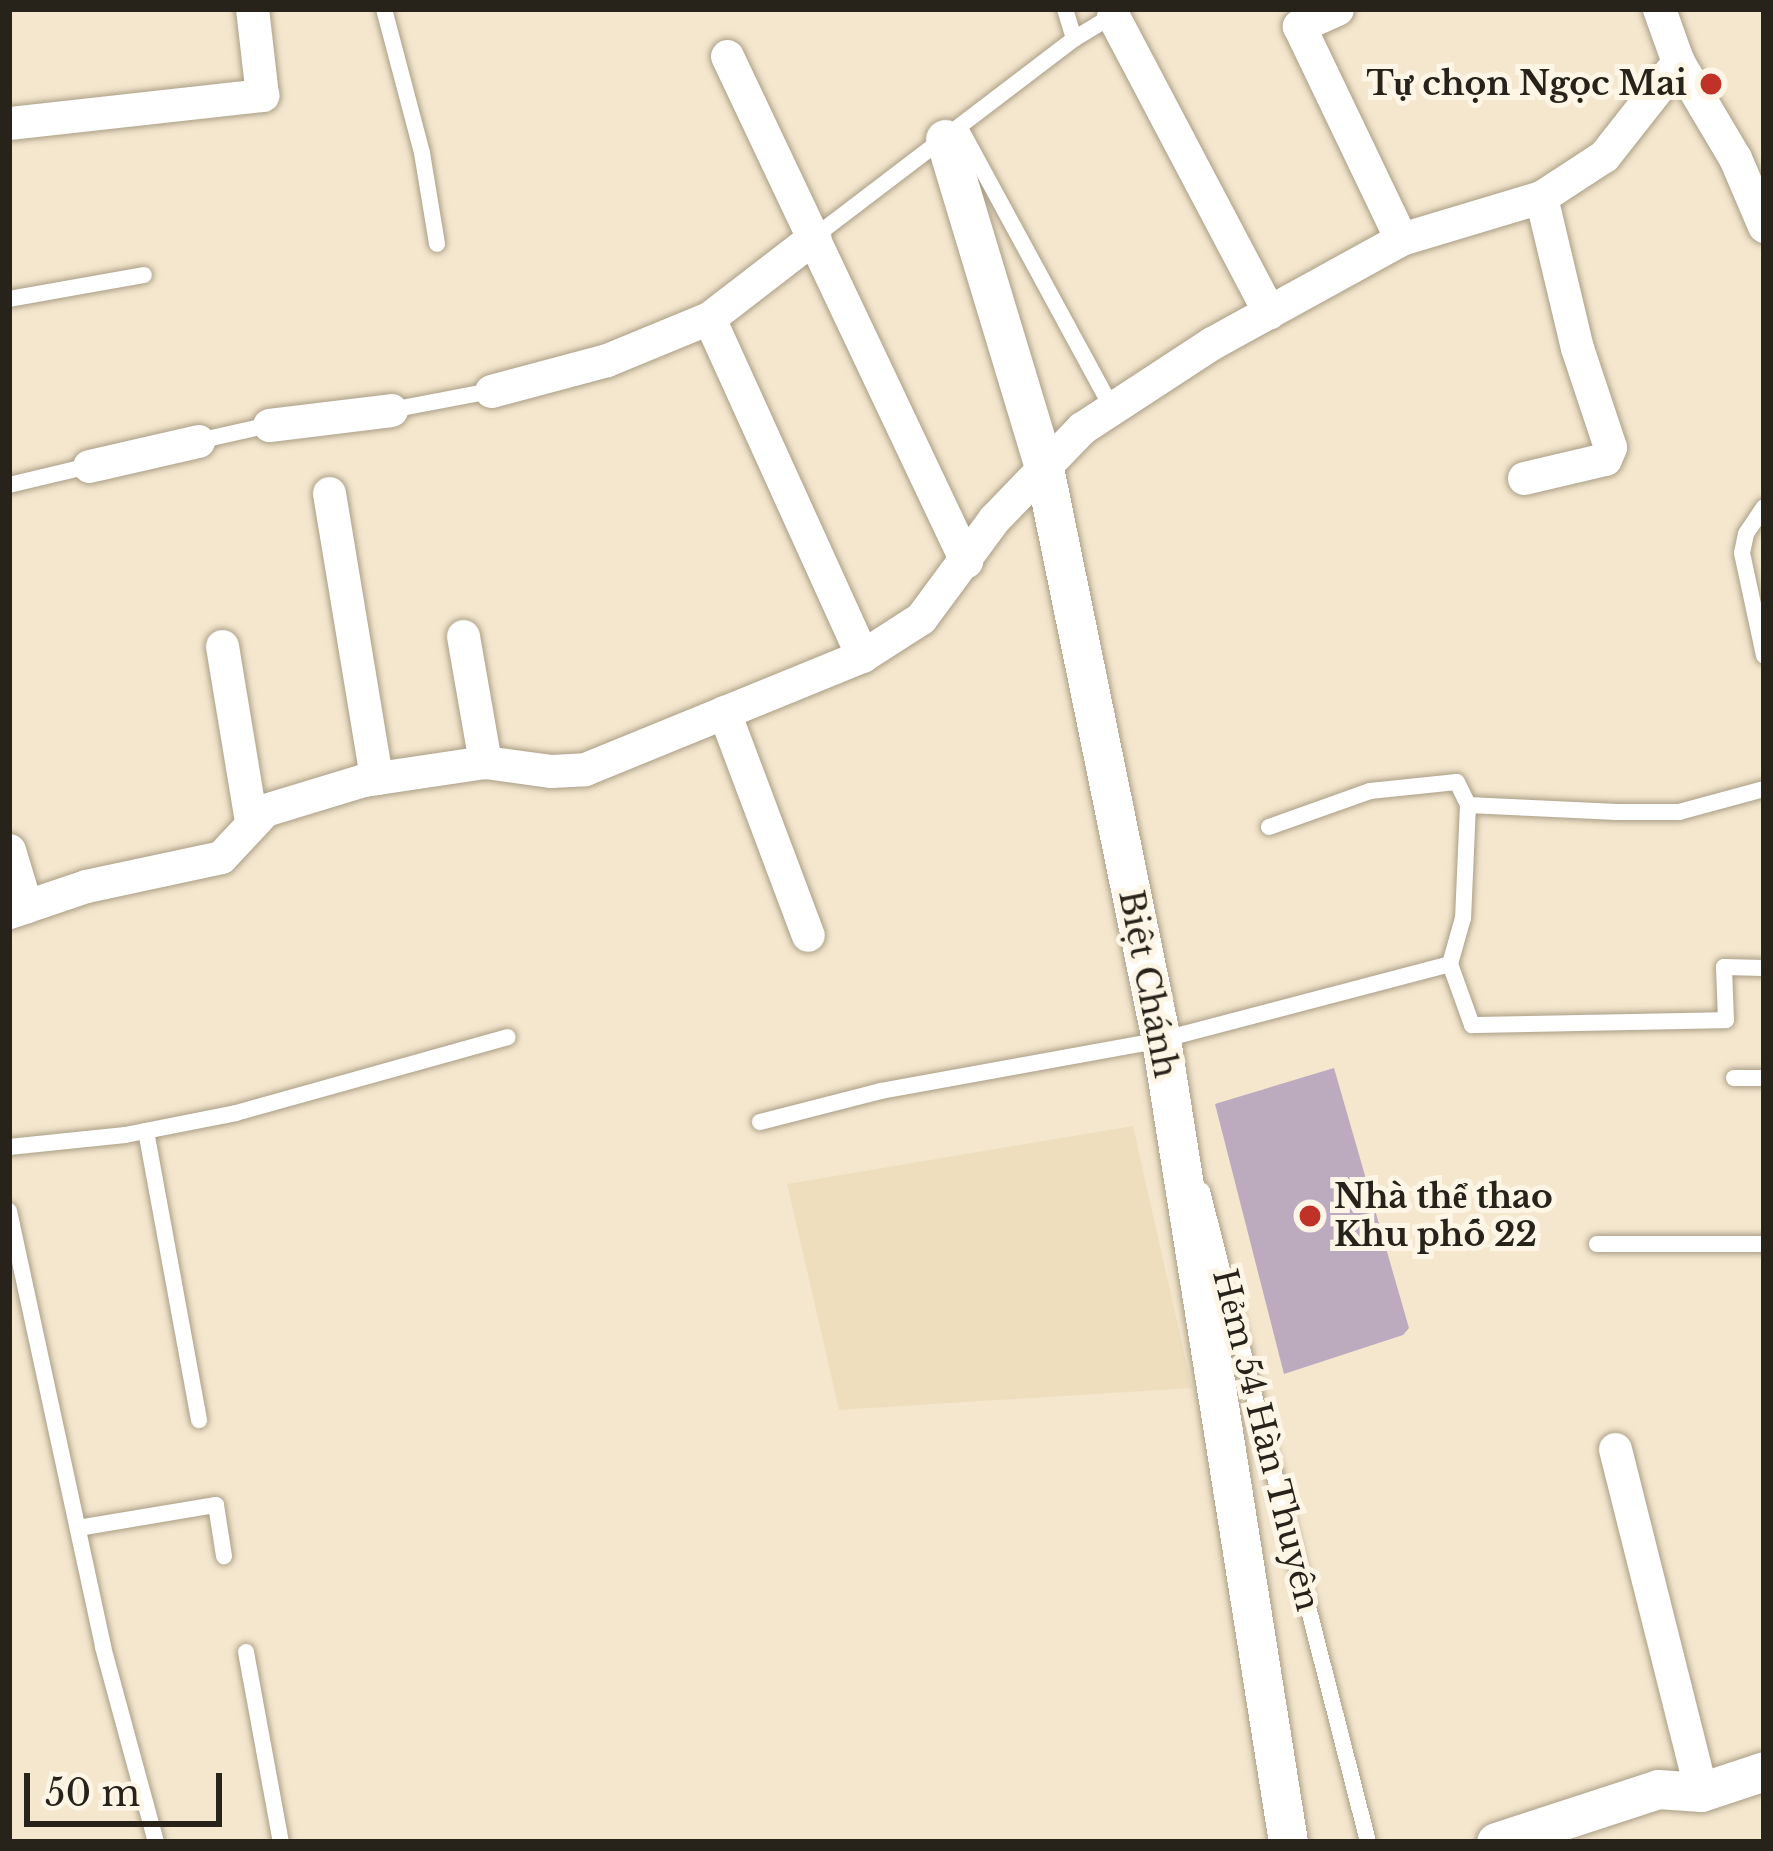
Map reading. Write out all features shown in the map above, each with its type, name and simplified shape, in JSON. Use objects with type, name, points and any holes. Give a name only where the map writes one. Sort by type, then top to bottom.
[{"type":"street","points":[[9,123],[262,94],[252,9]]},
{"type":"street","points":[[1337,9],[1299,26],[1401,239]]},
{"type":"street","points":[[1659,9],[1678,62],[1735,158],[1764,226]]},
{"type":"street","points":[[1118,13],[1269,311]]},
{"type":"street","points":[[727,56],[966,562]]},
{"type":"street","points":[[9,850],[17,909],[86,886],[206,862],[234,846],[251,822],[284,803],[376,778],[485,762],[551,771],[585,769],[862,656],[921,618],[994,519],[1043,463],[1112,408],[1269,311],[1401,239],[1541,197],[1604,156],[1678,62]]},
{"type":"street","name":"Biệt Chánh","points":[[953,133],[1043,463],[1161,1040],[1288,1842]]},
{"type":"street","points":[[1524,478],[1605,459],[1610,447],[1568,316],[1541,197]]},
{"type":"street","points":[[490,391],[607,360],[709,318],[814,237]]},
{"type":"street","points":[[709,318],[862,656]]},
{"type":"street","points":[[269,424],[391,410]]},
{"type":"street","points":[[89,466],[198,441]]},
{"type":"street","points":[[329,493],[376,778]]},
{"type":"street","points":[[463,636],[485,762]]},
{"type":"street","points":[[222,646],[251,822]]},
{"type":"street","points":[[724,712],[808,935]]},
{"type":"street","points":[[1615,1449],[1701,1792]]},
{"type":"street","points":[[1496,1842],[1658,1789],[1701,1792],[1764,1771]]},
{"type":"lane","points":[[384,9],[422,153],[437,244]]},
{"type":"lane","points":[[1065,9],[1074,39]]},
{"type":"lane","points":[[814,237],[1074,39],[1118,13]]},
{"type":"lane","points":[[953,133],[1112,408]]},
{"type":"lane","points":[[9,299],[145,275]]},
{"type":"lane","points":[[391,410],[490,391]]},
{"type":"lane","points":[[198,441],[269,424]]},
{"type":"lane","points":[[9,485],[89,466]]},
{"type":"lane","points":[[1764,507],[1746,534],[1742,553],[1764,656]]},
{"type":"lane","points":[[1269,827],[1370,790],[1457,782],[1468,806],[1462,918],[1450,964],[1472,1025],[1726,1020],[1724,967],[1764,968]]},
{"type":"lane","points":[[1468,806],[1679,812],[1764,789]]},
{"type":"lane","points":[[760,1122],[881,1091],[1161,1040],[1450,964]]},
{"type":"lane","points":[[9,1147],[146,1131],[236,1113],[508,1037]]},
{"type":"lane","name":"Hẻm 54 Hàn Thuyên","points":[[1161,1040],[1367,1842]]},
{"type":"lane","points":[[1734,1078],[1764,1078]]},
{"type":"lane","points":[[146,1131],[199,1420]]},
{"type":"lane","points":[[9,1211],[103,1647],[156,1842]]},
{"type":"lane","points":[[1597,1244],[1764,1244]]},
{"type":"lane","points":[[78,1528],[216,1505],[224,1556]]},
{"type":"lane","points":[[246,1652],[281,1842]]},
{"type":"shaded area","points":[[1133,1126],[1192,1388],[839,1410],[787,1184]]},
{"type":"building","name":"Nhà thể thao Khu phố 22","points":[[1334,1068],[1409,1328],[1403,1335],[1284,1374],[1215,1104]]},
{"type":"place","name":"Tự chọn Ngọc Mai","points":[[1711,84]]},
{"type":"place","name":"Nhà thể thao Khu phố 22","points":[[1310,1216]]}]
